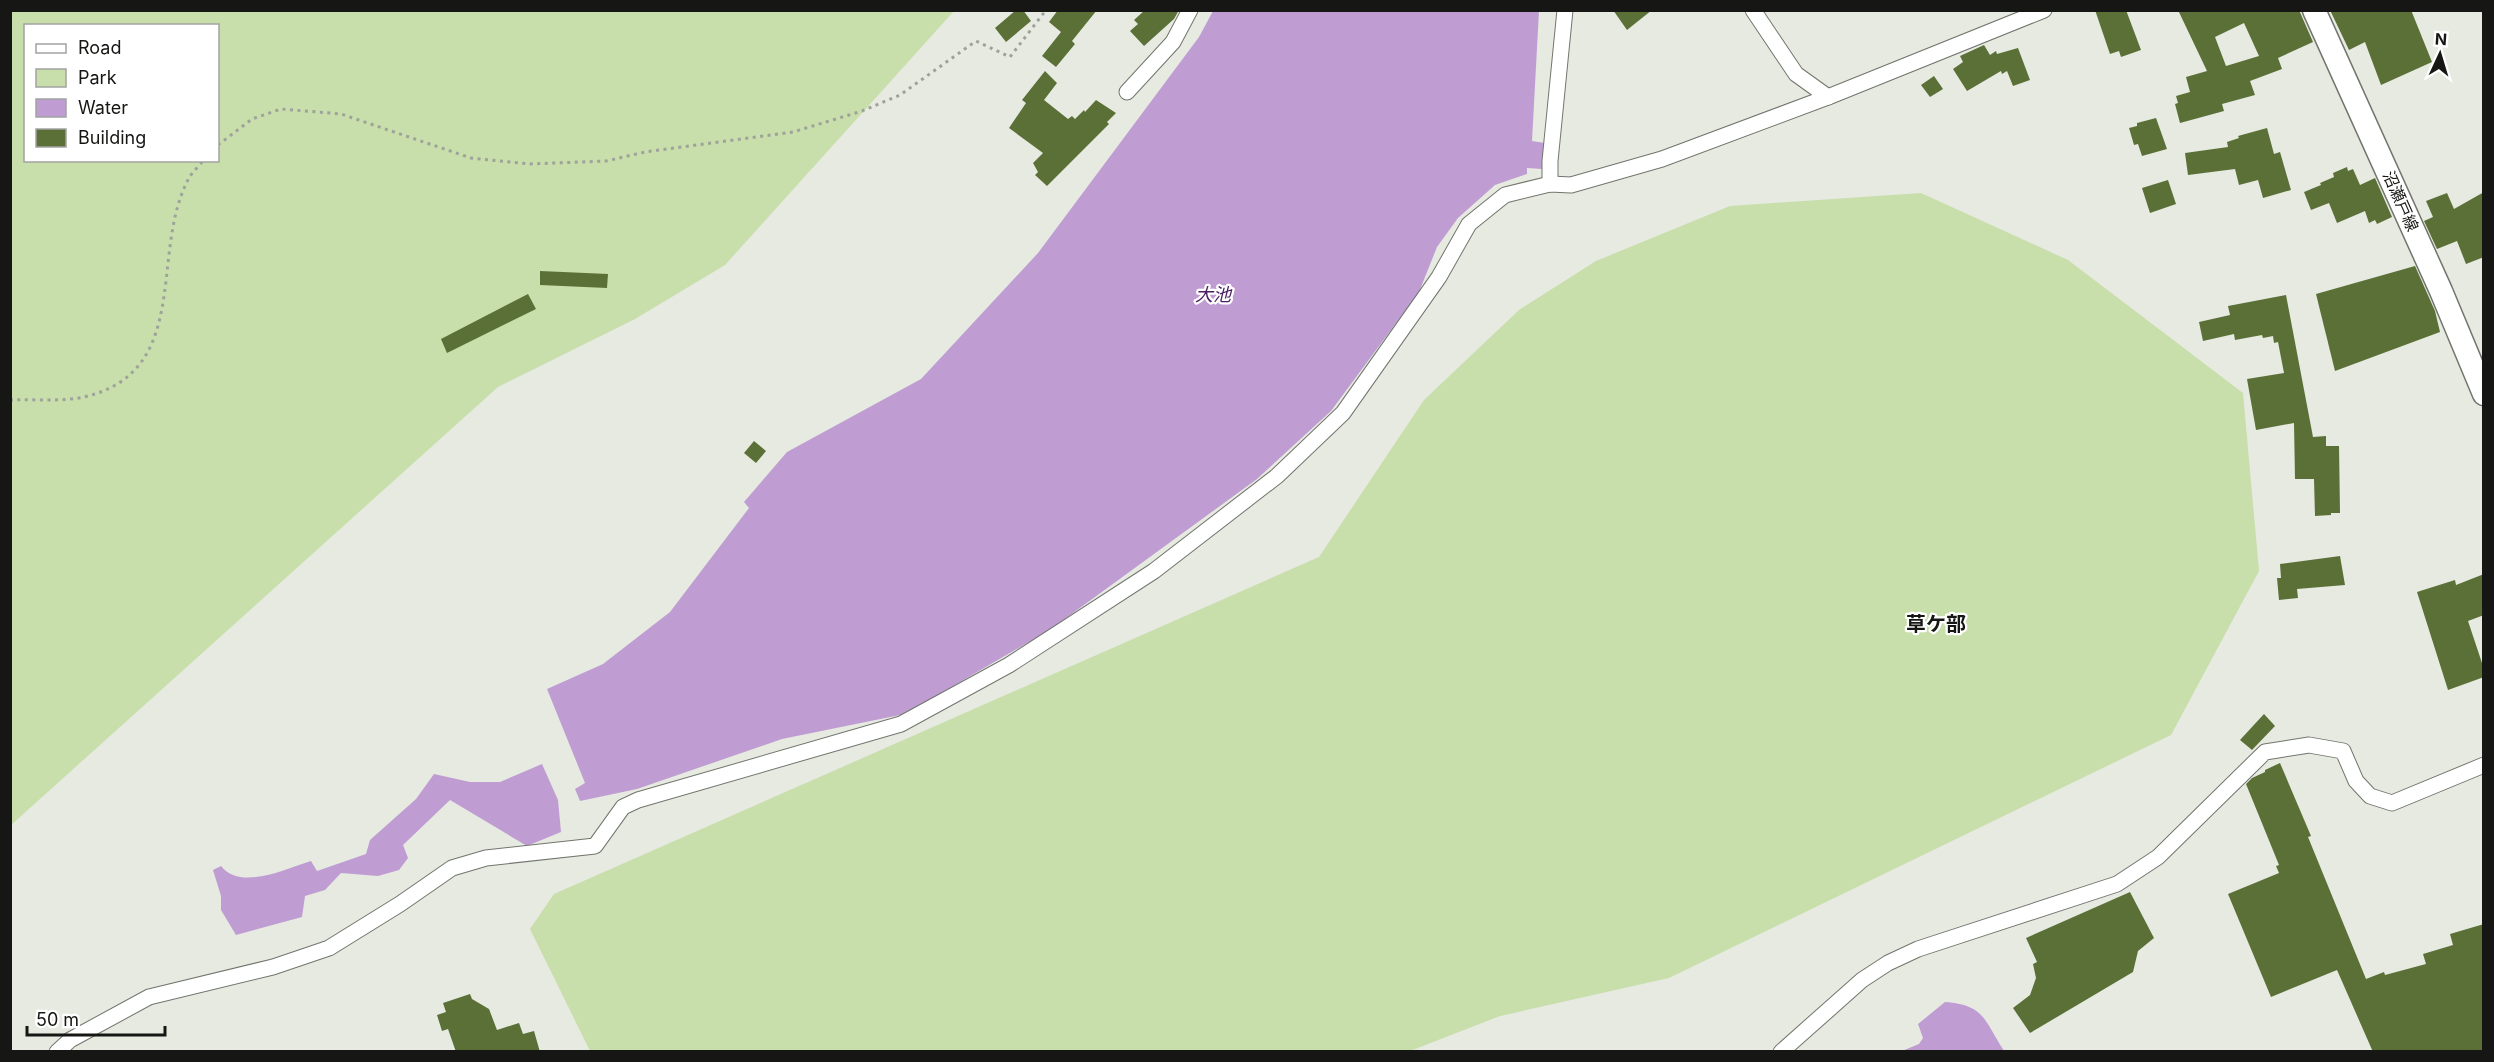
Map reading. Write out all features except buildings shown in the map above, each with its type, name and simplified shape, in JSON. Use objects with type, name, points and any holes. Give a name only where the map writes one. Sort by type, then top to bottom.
[{"type":"main road","name":"沼瀬戸線","points":[[2314,10],[2436,280],[2484,394]]},
{"type":"street","points":[[1126,92],[1173,42],[1191,10]]},
{"type":"street","points":[[1550,184],[1550,161],[1565,10]]},
{"type":"street","points":[[1753,10],[1796,74],[1828,97]]},
{"type":"street","points":[[57,1052],[70,1040],[149,997],[273,968],[329,948],[400,904],[452,868],[486,858],[595,846],[623,807],[638,800],[901,724],[1009,664],[1154,571],[1277,476],[1343,413],[1439,277],[1469,224],[1505,195],[1550,184],[1571,185],[1662,159],[1828,97],[2044,10]]},
{"type":"street","points":[[1781,1052],[1862,980],[1888,963],[1928,946],[2117,884],[2158,857],[2265,752],[2309,745],[2343,751],[2356,781],[2370,796],[2392,802],[2484,765]]},
{"type":"path","points":[[219,144],[252,119],[281,109],[341,114],[471,159],[530,164],[606,161],[645,152],[793,132],[862,111],[900,95],[976,41],[1010,57],[1046,10]]},
{"type":"path","points":[[10,400],[83,397],[117,385],[140,364],[159,327],[176,209],[187,180],[202,162]]},
{"type":"green space","points":[[11,11],[954,11],[725,265],[635,319],[498,387],[11,825]]},
{"type":"green space","points":[[1921,193],[2068,260],[2243,393],[2259,571],[2171,735],[1669,978],[1500,1016],[1410,1051],[590,1051],[530,929],[554,894],[1319,557],[1424,400],[1519,310],[1596,261],[1730,206]]},
{"type":"water","name":"大池","points":[[1213,11],[1539,11],[1532,141],[1545,143],[1542,169],[1527,168],[1527,174],[1495,185],[1458,218],[1437,247],[1419,292],[1331,411],[1257,479],[1051,629],[905,714],[782,739],[637,789],[580,801],[575,789],[585,783],[547,689],[603,664],[670,612],[749,508],[744,502],[787,452],[921,379],[1038,253],[1199,37]]},
{"type":"water","points":[[542,764],[558,800],[561,832],[527,846],[450,800],[403,845],[408,858],[399,870],[378,876],[341,873],[325,890],[305,896],[302,917],[236,935],[221,910],[221,896],[213,870],[221,866],[240,877],[251,878],[276,873],[311,861],[317,871],[366,854],[370,840],[416,799],[434,774],[470,782],[500,782]]},
{"type":"water","points":[[1945,1002],[1976,1011],[1987,1023],[2004,1051],[1902,1051],[1919,1044],[1923,1038],[1918,1024]]},
{"type":"district","name":"草ケ部","points":[[1936,624]]}]
